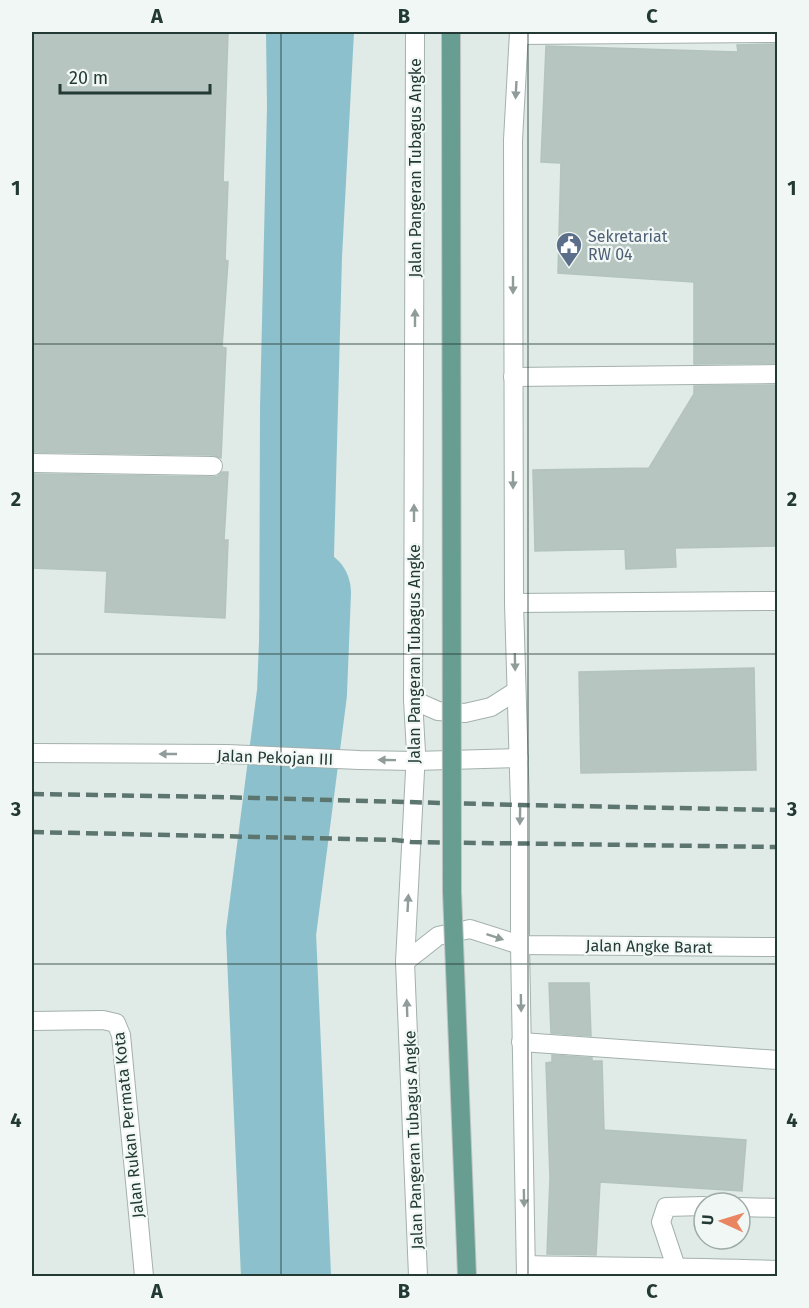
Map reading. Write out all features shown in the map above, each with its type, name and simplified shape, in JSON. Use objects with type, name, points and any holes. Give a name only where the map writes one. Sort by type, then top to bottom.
[{"type":"main road","points":[[451,32],[452,892],[467,1276]]},
{"type":"street","name":"Jalan Pangeran Tubagus Angke","points":[[416,32],[413,700],[415,761],[405,962],[418,1276]]},
{"type":"street","points":[[777,33],[519,33],[513,140],[514,603],[520,805],[521,1042],[526,1271],[676,1267],[777,1270]]},
{"type":"street","points":[[513,377],[777,374]]},
{"type":"street","points":[[32,463],[213,466]]},
{"type":"street","points":[[514,603],[777,601]]},
{"type":"street","points":[[413,700],[438,711],[465,713],[491,707],[516,691]]},
{"type":"street","name":"Jalan Pekojan III","points":[[32,753],[226,754],[415,761],[519,758]]},
{"type":"street","name":"Jalan Angke Barat","points":[[405,962],[438,936],[470,929],[520,945],[777,947]]},
{"type":"street","name":"Jalan Rukan Permata Kota","points":[[32,1022],[104,1020],[117,1023],[121,1035],[144,1276]]},
{"type":"street","points":[[521,1042],[777,1060]]},
{"type":"street","points":[[676,1267],[661,1222],[666,1207],[692,1206]]},
{"type":"street","points":[[752,1207],[777,1208]]},
{"type":"water","points":[[266,32],[354,32],[342,257],[333,593],[336,718],[259,712],[260,408],[267,107]]},
{"type":"water","points":[[307,972],[324,1276],[255,1276],[242,977]]},
{"type":"building","points":[[33,32],[228,32],[223,182],[228,182],[225,260],[228,261],[222,347],[226,348],[221,458],[213,455],[32,452]]},
{"type":"building","points":[[777,44],[777,363],[694,364],[694,282],[558,273],[561,163],[541,162],[546,46],[738,52],[737,45]]},
{"type":"building","points":[[777,385],[777,546],[675,548],[676,567],[626,569],[625,549],[535,551],[533,470],[649,468],[694,394],[694,386]]},
{"type":"building","points":[[222,472],[228,472],[224,540],[228,540],[225,618],[105,612],[107,571],[32,568],[32,474],[213,477]]},
{"type":"building","points":[[754,668],[756,770],[581,773],[579,672]]},
{"type":"building","points":[[549,983],[589,983],[591,1036],[551,1033]]},
{"type":"building","points":[[552,1055],[602,1061],[604,1130],[746,1140],[742,1191],[600,1182],[596,1255],[547,1254],[550,1178],[546,1063],[552,1062]]},
{"type":"waterway","points":[[286,1276],[271,933],[302,693],[306,592]]},
{"type":"railway","points":[[32,794],[778,810]]},
{"type":"railway","points":[[32,832],[411,842],[778,847]]},
{"type":"place","name":"Sekretariat RW 04","points":[[569,268]]}]
